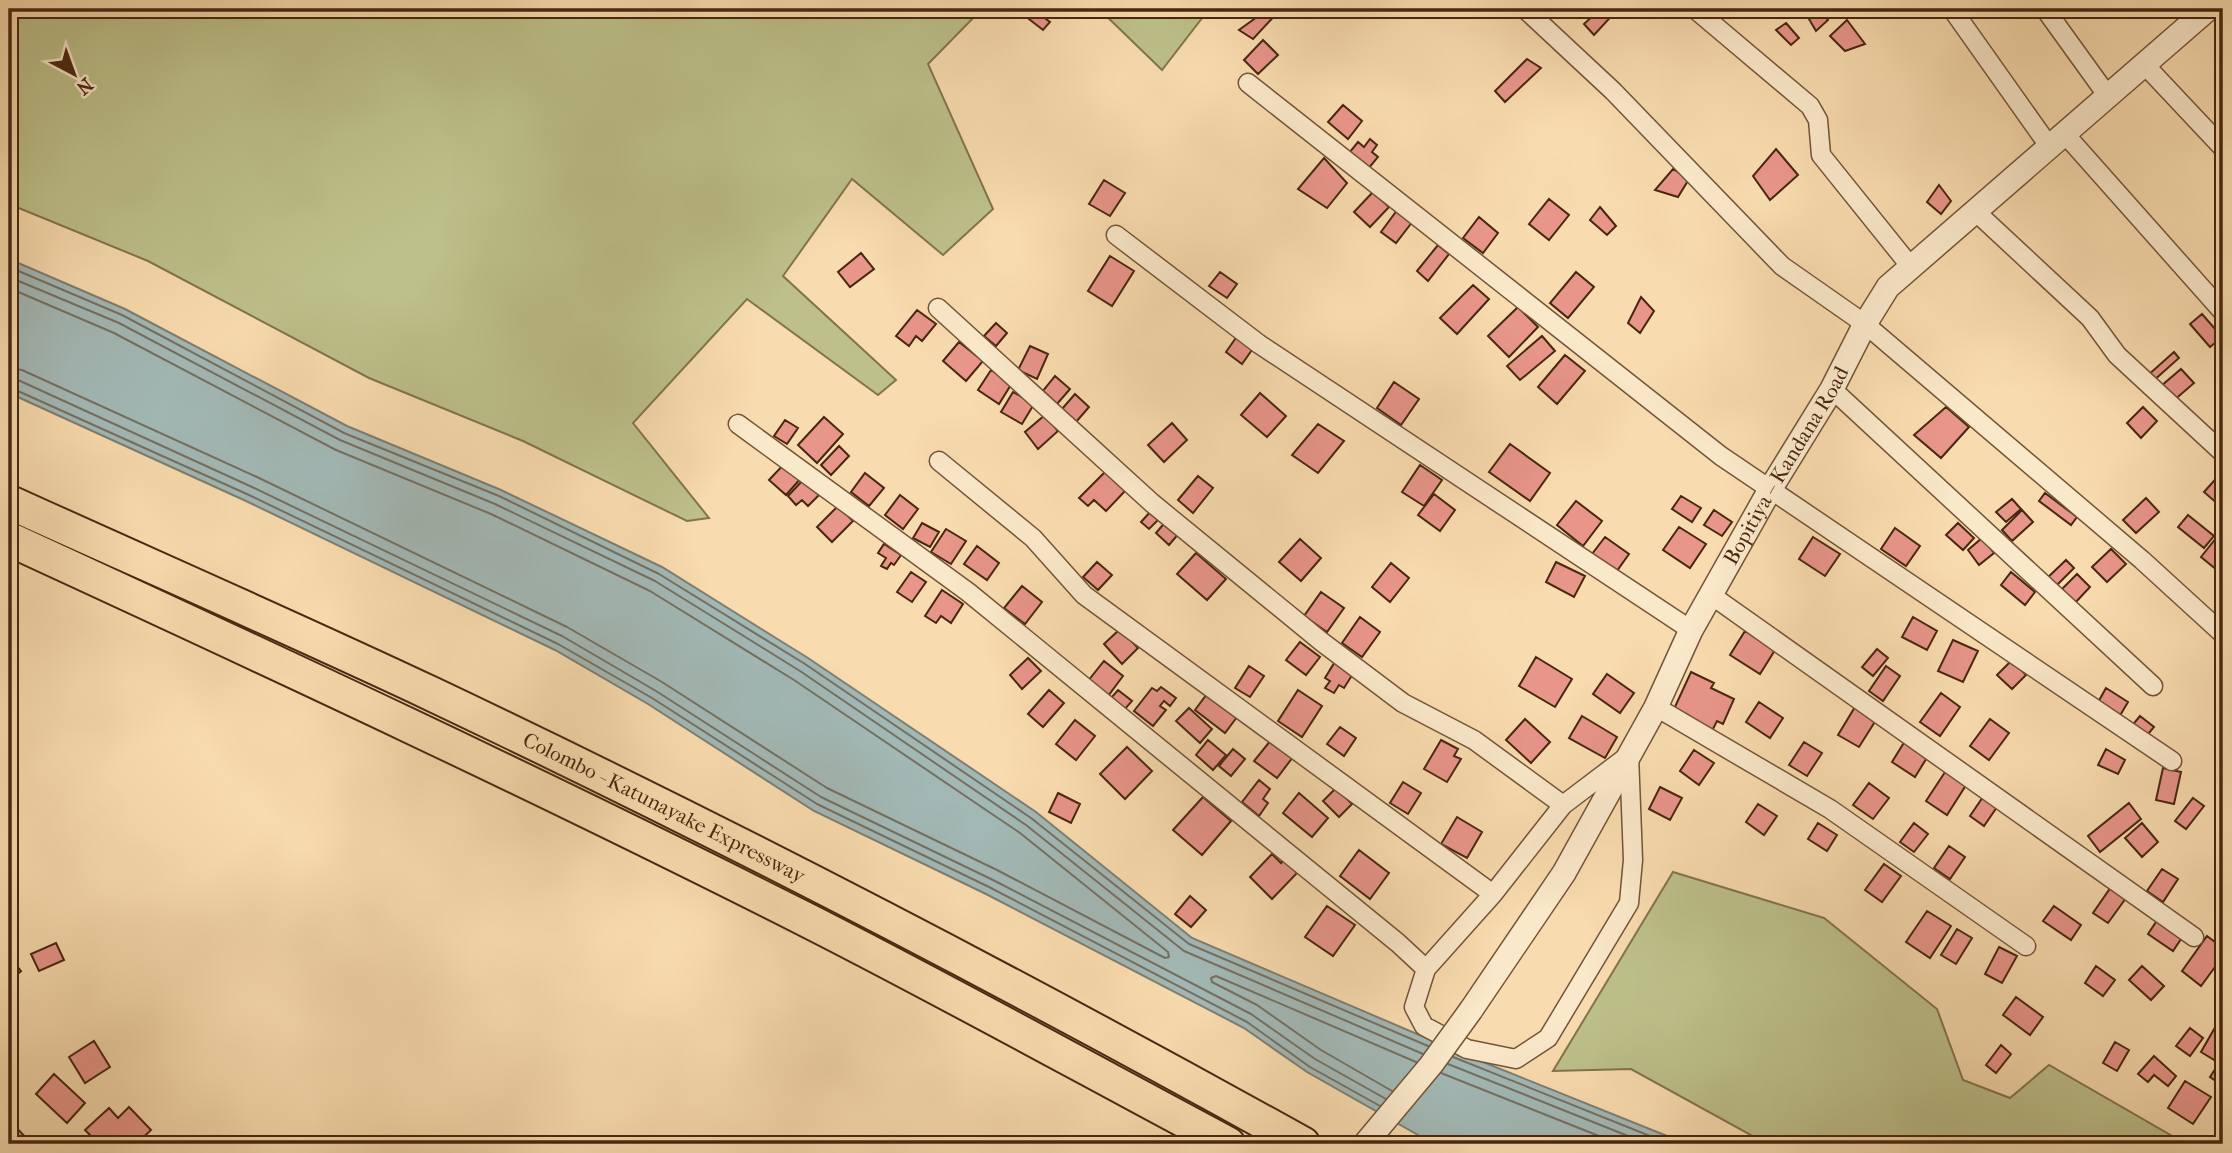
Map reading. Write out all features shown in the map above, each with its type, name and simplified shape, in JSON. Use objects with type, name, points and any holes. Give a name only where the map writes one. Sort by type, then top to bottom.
[{"type":"highway","name":"Colombo - Katunayake Expressway","points":[[9,502],[431,694],[803,876],[1028,993],[1303,1144]]},
{"type":"highway","name":"Colombo - Katunayake Expressway","points":[[9,539],[407,723],[637,835],[810,921],[1228,1144]]},
{"type":"street","points":[[1525,9],[1613,91],[1782,266],[1865,324],[2142,560],[2223,634]]},
{"type":"street","points":[[1695,9],[1810,106],[1818,120],[1821,155],[1911,267]]},
{"type":"street","points":[[1952,9],[2057,139],[2223,313]]},
{"type":"street","points":[[2045,9],[2107,95]]},
{"type":"street","name":"Bopitiya – Kandana Road","points":[[1365,1144],[1431,1065],[1564,873],[1656,707],[1691,630],[1771,488],[1832,389],[1865,324],[1888,287],[2208,9]]},
{"type":"street","points":[[2144,64],[2223,148]]},
{"type":"street","points":[[1248,83],[1721,456],[2172,761]]},
{"type":"street","points":[[1975,211],[2090,318],[2117,355],[2223,453]]},
{"type":"street","points":[[1115,235],[1259,344],[1691,630]]},
{"type":"street","points":[[938,308],[1152,503],[1322,642],[1403,703],[1474,740],[1563,805]]},
{"type":"street","points":[[1832,389],[2153,686]]},
{"type":"street","points":[[738,424],[968,592],[1398,943],[1426,969]]},
{"type":"street","points":[[939,461],[1032,538],[1084,595],[1493,894]]},
{"type":"street","points":[[1711,595],[2194,937]]},
{"type":"street","points":[[1656,707],[1830,809],[2026,946]]},
{"type":"street","points":[[1629,755],[1633,860],[1629,903],[1548,1038],[1516,1059],[1467,1049],[1424,1026],[1414,1007],[1426,969],[1493,894],[1563,805],[1629,755]]},
{"type":"green space","points":[[9,9],[982,9],[928,64],[993,209],[943,255],[852,179],[783,276],[896,380],[878,395],[747,299],[633,423],[709,518],[687,521],[523,441],[369,378],[148,261],[9,204]]},
{"type":"green space","points":[[1099,9],[1209,9],[1162,70]]},
{"type":"green space","points":[[1673,872],[1824,918],[1937,1009],[1963,1080],[2010,1098],[2049,1065],[2186,1144],[1767,1144],[1631,1069],[1553,1071]]},
{"type":"water","points":[[9,259],[125,309],[347,426],[501,490],[662,567],[808,658],[1036,812],[1192,938],[1478,1060],[1687,1144],[1434,1144],[1307,1072],[1244,1028],[986,894],[814,811],[648,704],[555,650],[246,501],[9,393]]},
{"type":"building","points":[[1268,9],[1279,11],[1253,39],[1239,30]]},
{"type":"building","points":[[1600,9],[1618,9],[1594,35],[1584,24]]},
{"type":"building","points":[[1815,9],[1819,9],[1828,20],[1816,31],[1809,19]]},
{"type":"building","points":[[1035,11],[1050,22],[1043,30],[1029,19]]},
{"type":"building","points":[[1847,20],[1865,44],[1845,51],[1830,36]]},
{"type":"building","points":[[1786,23],[1799,38],[1791,45],[1776,30]]},
{"type":"building","points":[[1263,40],[1278,55],[1258,74],[1244,60]]},
{"type":"building","points":[[1527,59],[1541,68],[1505,102],[1495,91]]},
{"type":"building","points":[[1343,105],[1362,121],[1348,139],[1328,122]]},
{"type":"building","points":[[1370,139],[1377,145],[1372,152],[1378,157],[1368,169],[1349,153],[1358,142],[1364,147]]},
{"type":"building","points":[[1776,149],[1798,175],[1770,200],[1753,176]]},
{"type":"building","points":[[1324,158],[1347,183],[1327,208],[1298,189]]},
{"type":"building","points":[[1673,169],[1689,179],[1678,197],[1655,190]]},
{"type":"building","points":[[1104,180],[1125,193],[1110,216],[1089,204]]},
{"type":"building","points":[[1939,185],[1951,201],[1941,214],[1927,202]]},
{"type":"building","points":[[1373,192],[1389,207],[1370,227],[1354,212]]},
{"type":"building","points":[[1549,199],[1569,215],[1549,240],[1529,224]]},
{"type":"building","points":[[1600,207],[1616,226],[1607,235],[1590,220]]},
{"type":"building","points":[[1398,209],[1413,221],[1396,243],[1381,232]]},
{"type":"building","points":[[1479,217],[1498,233],[1483,253],[1463,238]]},
{"type":"building","points":[[1438,245],[1449,254],[1428,281],[1417,271]]},
{"type":"building","points":[[861,253],[874,269],[850,287],[838,272]]},
{"type":"building","points":[[1110,256],[1134,271],[1112,306],[1088,291]]},
{"type":"building","points":[[1220,272],[1237,284],[1227,298],[1209,286]]},
{"type":"building","points":[[1576,272],[1594,287],[1568,318],[1550,303]]},
{"type":"building","points":[[1473,285],[1489,299],[1457,334],[1440,318]]},
{"type":"building","points":[[1641,297],[1654,311],[1640,333],[1628,323]]},
{"type":"building","points":[[1518,307],[1538,327],[1509,357],[1488,336]]},
{"type":"building","points":[[917,310],[936,324],[922,341],[916,336],[909,346],[896,336]]},
{"type":"building","points":[[2202,314],[2222,337],[2210,347],[2190,324]]},
{"type":"building","points":[[996,323],[1007,333],[996,346],[984,336]]},
{"type":"building","points":[[1238,335],[1254,347],[1242,364],[1226,352]]},
{"type":"building","points":[[1542,336],[1555,351],[1520,380],[1507,366]]},
{"type":"building","points":[[959,342],[983,361],[966,381],[943,361]]},
{"type":"building","points":[[1030,346],[1048,354],[1037,379],[1018,370]]},
{"type":"building","points":[[2174,352],[2179,358],[2152,382],[2147,376]]},
{"type":"building","points":[[1565,355],[1585,371],[1557,404],[1538,387]]},
{"type":"building","points":[[2181,369],[2194,383],[2172,402],[2160,387]]},
{"type":"building","points":[[991,370],[1012,383],[999,404],[978,390]]},
{"type":"building","points":[[1055,376],[1070,389],[1057,404],[1043,391]]},
{"type":"building","points":[[1394,382],[1419,399],[1401,425],[1377,408]]},
{"type":"building","points":[[1013,392],[1034,404],[1022,424],[1001,412]]},
{"type":"building","points":[[1260,393],[1286,416],[1267,437],[1241,415]]},
{"type":"building","points":[[1075,394],[1089,407],[1076,422],[1062,409]]},
{"type":"building","points":[[1946,407],[1969,427],[1941,458],[1914,435]]},
{"type":"building","points":[[2143,407],[2157,421],[2141,438],[2127,423]]},
{"type":"building","points":[[1045,415],[1058,431],[1038,449],[1025,432]]},
{"type":"building","points":[[824,417],[843,434],[817,463],[798,445]]},
{"type":"building","points":[[785,420],[798,428],[787,444],[774,436]]},
{"type":"building","points":[[1172,423],[1187,440],[1164,462],[1148,445]]},
{"type":"building","points":[[1318,424],[1344,441],[1318,473],[1292,455]]},
{"type":"building","points":[[1510,444],[1550,473],[1530,501],[1489,472]]},
{"type":"building","points":[[839,446],[849,456],[831,475],[821,465]]},
{"type":"building","points":[[785,463],[802,477],[786,495],[769,480]]},
{"type":"building","points":[[1420,465],[1442,480],[1424,506],[1402,492]]},
{"type":"building","points":[[1105,472],[1125,491],[1106,511],[1094,500],[1088,506],[1079,498]]},
{"type":"building","points":[[865,473],[884,488],[869,506],[851,492]]},
{"type":"building","points":[[2221,473],[2223,503],[2220,506],[2204,492]]},
{"type":"building","points":[[1198,476],[1213,488],[1193,513],[1178,500]]},
{"type":"building","points":[[803,480],[819,495],[808,506],[802,500],[796,505],[788,496]]},
{"type":"building","points":[[2045,493],[2077,517],[2071,525],[2039,501]]},
{"type":"building","points":[[1434,494],[1455,510],[1440,531],[1418,515]]},
{"type":"building","points":[[900,495],[918,509],[903,529],[885,515]]},
{"type":"building","points":[[1681,496],[1701,508],[1692,522],[1672,509]]},
{"type":"building","points":[[2146,498],[2159,512],[2136,533],[2123,520]]},
{"type":"building","points":[[2012,499],[2021,509],[2006,522],[1996,512]]},
{"type":"building","points":[[1576,501],[1602,521],[1583,546],[1557,525]]},
{"type":"building","points":[[838,506],[853,521],[832,542],[817,527]]},
{"type":"building","points":[[1714,510],[1732,522],[1722,536],[1704,525]]},
{"type":"building","points":[[2022,510],[2033,522],[2012,541],[2002,530]]},
{"type":"building","points":[[1151,511],[1159,519],[1149,529],[1141,522]]},
{"type":"building","points":[[2188,515],[2214,536],[2204,548],[2178,527]]},
{"type":"building","points":[[1167,520],[1180,532],[1169,545],[1156,533]]},
{"type":"building","points":[[922,523],[939,532],[930,547],[913,538]]},
{"type":"building","points":[[1958,523],[1974,538],[1963,550],[1946,535]]},
{"type":"building","points":[[1679,527],[1706,544],[1690,568],[1663,550]]},
{"type":"building","points":[[1895,528],[1920,546],[1906,566],[1881,549]]},
{"type":"building","points":[[946,529],[966,541],[951,564],[931,552]]},
{"type":"building","points":[[1605,537],[1629,554],[1614,575],[1589,558]]},
{"type":"building","points":[[1813,537],[1840,554],[1825,576],[1799,559]]},
{"type":"building","points":[[2217,537],[2223,542],[2223,575],[2201,557]]},
{"type":"building","points":[[1982,538],[1994,553],[1979,565],[1968,550]]},
{"type":"building","points":[[1300,539],[1321,558],[1301,581],[1279,562]]},
{"type":"building","points":[[884,544],[901,555],[894,565],[891,563],[887,569],[881,566],[886,558],[878,553]]},
{"type":"building","points":[[977,546],[999,563],[987,580],[964,564]]},
{"type":"building","points":[[2111,549],[2126,564],[2107,582],[2092,567]]},
{"type":"building","points":[[1196,553],[1226,579],[1207,600],[1177,574]]},
{"type":"building","points":[[2066,560],[2074,568],[2053,589],[2045,580]]},
{"type":"building","points":[[1097,562],[1112,575],[1098,590],[1083,577]]},
{"type":"building","points":[[1556,562],[1585,576],[1574,597],[1546,582]]},
{"type":"building","points":[[1391,563],[1409,578],[1390,602],[1372,587]]},
{"type":"building","points":[[911,572],[926,582],[912,602],[897,592]]},
{"type":"building","points":[[2011,572],[2035,592],[2025,605],[2001,585]]},
{"type":"building","points":[[2077,574],[2090,587],[2074,604],[2061,590]]},
{"type":"building","points":[[1022,586],[1042,602],[1025,624],[1004,608]]},
{"type":"building","points":[[942,590],[963,604],[951,623],[941,616],[936,623],[925,616]]},
{"type":"building","points":[[1321,592],[1344,608],[1327,632],[1304,616]]},
{"type":"building","points":[[1360,617],[1380,632],[1362,657],[1342,643]]},
{"type":"building","points":[[1913,617],[1937,631],[1927,650],[1902,637]]},
{"type":"building","points":[[1120,629],[1138,648],[1122,664],[1104,644]]},
{"type":"building","points":[[1745,631],[1775,650],[1760,674],[1730,655]]},
{"type":"building","points":[[1953,640],[1978,651],[1963,682],[1938,671]]},
{"type":"building","points":[[1300,642],[1320,657],[1306,675],[1286,660]]},
{"type":"building","points":[[1877,649],[1888,658],[1873,676],[1862,667]]},
{"type":"building","points":[[1536,657],[1572,679],[1555,707],[1519,686]]},
{"type":"building","points":[[1028,658],[1041,671],[1022,689],[1010,675]]},
{"type":"building","points":[[1336,660],[1354,672],[1344,688],[1339,685],[1334,693],[1325,688],[1330,681],[1325,678]]},
{"type":"building","points":[[2012,660],[2026,675],[2012,689],[1997,675]]},
{"type":"building","points":[[1104,661],[1123,676],[1108,696],[1088,681]]},
{"type":"building","points":[[1249,666],[1264,676],[1250,697],[1235,688]]},
{"type":"building","points":[[1886,666],[1900,676],[1883,701],[1869,691]]},
{"type":"building","points":[[1691,672],[1714,683],[1711,688],[1734,699],[1723,724],[1717,721],[1712,731],[1686,719],[1688,715],[1674,709]]},
{"type":"building","points":[[1607,674],[1634,693],[1620,713],[1593,694]]},
{"type":"building","points":[[1161,687],[1176,698],[1170,706],[1164,701],[1160,706],[1166,710],[1153,726],[1134,711],[1152,688],[1157,691]]},
{"type":"building","points":[[2106,688],[2128,702],[2118,719],[2096,706]]},
{"type":"building","points":[[1049,690],[1064,703],[1043,727],[1028,714]]},
{"type":"building","points":[[1118,690],[1132,701],[1125,709],[1111,698]]},
{"type":"building","points":[[1298,690],[1322,706],[1302,737],[1278,721]]},
{"type":"building","points":[[1941,693],[1960,707],[1940,736],[1920,722]]},
{"type":"building","points":[[1207,694],[1237,717],[1225,733],[1195,710]]},
{"type":"building","points":[[1759,702],[1783,718],[1770,738],[1746,722]]},
{"type":"building","points":[[1855,707],[1876,720],[1859,747],[1838,735]]},
{"type":"building","points":[[1189,708],[1212,729],[1200,743],[1176,721]]},
{"type":"building","points":[[1582,716],[1617,737],[1605,758],[1569,738]]},
{"type":"building","points":[[2140,716],[2154,727],[2144,739],[2130,728]]},
{"type":"building","points":[[1525,719],[1550,742],[1531,763],[1506,740]]},
{"type":"building","points":[[1990,719],[2009,733],[1989,760],[1970,746]]},
{"type":"building","points":[[1075,720],[1095,736],[1076,760],[1056,744]]},
{"type":"building","points":[[1340,727],[1356,738],[1344,756],[1327,744]]},
{"type":"building","points":[[1208,740],[1226,755],[1213,770],[1196,755]]},
{"type":"building","points":[[1271,740],[1293,757],[1277,778],[1254,761]]},
{"type":"building","points":[[1441,740],[1458,749],[1454,756],[1461,759],[1447,782],[1424,769]]},
{"type":"building","points":[[1905,741],[1928,756],[1915,777],[1892,762]]},
{"type":"building","points":[[1804,742],[1822,753],[1807,776],[1789,765]]},
{"type":"building","points":[[1127,747],[1152,771],[1125,799],[1100,774]]},
{"type":"building","points":[[1233,749],[1245,759],[1231,776],[1219,766]]},
{"type":"building","points":[[2106,749],[2125,760],[2118,774],[2098,765]]},
{"type":"building","points":[[1694,750],[1714,763],[1699,785],[1680,771]]},
{"type":"building","points":[[2163,768],[2181,772],[2174,804],[2156,800]]},
{"type":"building","points":[[1947,769],[1968,782],[1947,815],[1926,801]]},
{"type":"building","points":[[1259,780],[1270,789],[1263,799],[1268,803],[1259,816],[1242,802]]},
{"type":"building","points":[[1403,782],[1421,793],[1408,814],[1390,803]]},
{"type":"building","points":[[1869,783],[1889,798],[1873,819],[1853,805]]},
{"type":"building","points":[[1660,787],[1682,798],[1670,820],[1649,809]]},
{"type":"building","points":[[1336,788],[1352,804],[1339,817],[1323,801]]},
{"type":"building","points":[[1058,793],[1080,804],[1071,823],[1049,812]]},
{"type":"building","points":[[1299,793],[1328,818],[1312,837],[1283,813]]},
{"type":"building","points":[[1203,797],[1231,821],[1202,855],[1173,830]]},
{"type":"building","points":[[1983,797],[1997,807],[1984,826],[1970,816]]},
{"type":"building","points":[[2193,798],[2204,806],[2186,829],[2175,821]]},
{"type":"building","points":[[2129,803],[2141,819],[2100,852],[2088,836]]},
{"type":"building","points":[[1758,804],[1777,816],[1764,835],[1746,822]]},
{"type":"building","points":[[1457,817],[1482,832],[1467,858],[1441,844]]},
{"type":"building","points":[[1818,823],[1837,835],[1827,851],[1808,839]]},
{"type":"building","points":[[1914,823],[1928,834],[1914,852],[1900,842]]},
{"type":"building","points":[[2142,823],[2158,842],[2142,857],[2125,838]]},
{"type":"building","points":[[1949,846],[1965,857],[1950,879],[1934,868]]},
{"type":"building","points":[[1359,850],[1389,873],[1370,899],[1340,876]]},
{"type":"building","points":[[1272,854],[1281,863],[1284,860],[1297,873],[1272,899],[1250,877]]},
{"type":"building","points":[[1884,864],[1901,876],[1882,902],[1865,890]]},
{"type":"building","points":[[2162,869],[2178,879],[2163,902],[2147,891]]},
{"type":"building","points":[[2111,887],[2126,898],[2108,923],[2093,913]]},
{"type":"building","points":[[1190,896],[1206,910],[1191,927],[1175,914]]},
{"type":"building","points":[[1327,906],[1355,925],[1333,956],[1305,937]]},
{"type":"building","points":[[2054,906],[2081,925],[2071,940],[2043,921]]},
{"type":"building","points":[[1927,911],[1951,926],[1930,958],[1906,942]]},
{"type":"building","points":[[2158,919],[2183,936],[2173,951],[2148,934]]},
{"type":"building","points":[[1957,929],[1972,938],[1956,964],[1941,955]]},
{"type":"building","points":[[2207,936],[2223,948],[2223,956],[2201,986],[2182,971]]},
{"type":"building","points":[[56,943],[64,960],[39,971],[31,954]]},
{"type":"building","points":[[1999,947],[2017,956],[2002,983],[1985,974]]},
{"type":"building","points":[[9,956],[21,971],[9,981]]},
{"type":"building","points":[[2096,966],[2115,980],[2103,996],[2085,983]]},
{"type":"building","points":[[2142,966],[2164,986],[2151,1000],[2129,980]]},
{"type":"building","points":[[2016,997],[2043,1017],[2030,1035],[2003,1015]]},
{"type":"building","points":[[2221,1017],[2223,1048],[2216,1061],[2201,1052]]},
{"type":"building","points":[[2190,1028],[2203,1038],[2190,1056],[2176,1046]]},
{"type":"building","points":[[94,1041],[110,1067],[85,1083],[69,1057]]},
{"type":"building","points":[[2115,1042],[2129,1050],[2117,1071],[2103,1063]]},
{"type":"building","points":[[2001,1045],[2011,1054],[1996,1073],[1986,1065]]},
{"type":"building","points":[[2154,1056],[2176,1076],[2168,1086],[2154,1075],[2148,1082],[2138,1074]]},
{"type":"building","points":[[2223,1057],[2223,1086],[2210,1077]]},
{"type":"building","points":[[54,1074],[85,1103],[67,1123],[36,1094]]},
{"type":"building","points":[[2185,1081],[2211,1097],[2193,1124],[2168,1108]]},
{"type":"building","points":[[129,1107],[151,1130],[136,1144],[99,1144],[85,1130],[109,1108],[118,1118]]},
{"type":"building","points":[[9,1120],[32,1144],[9,1144]]}]
